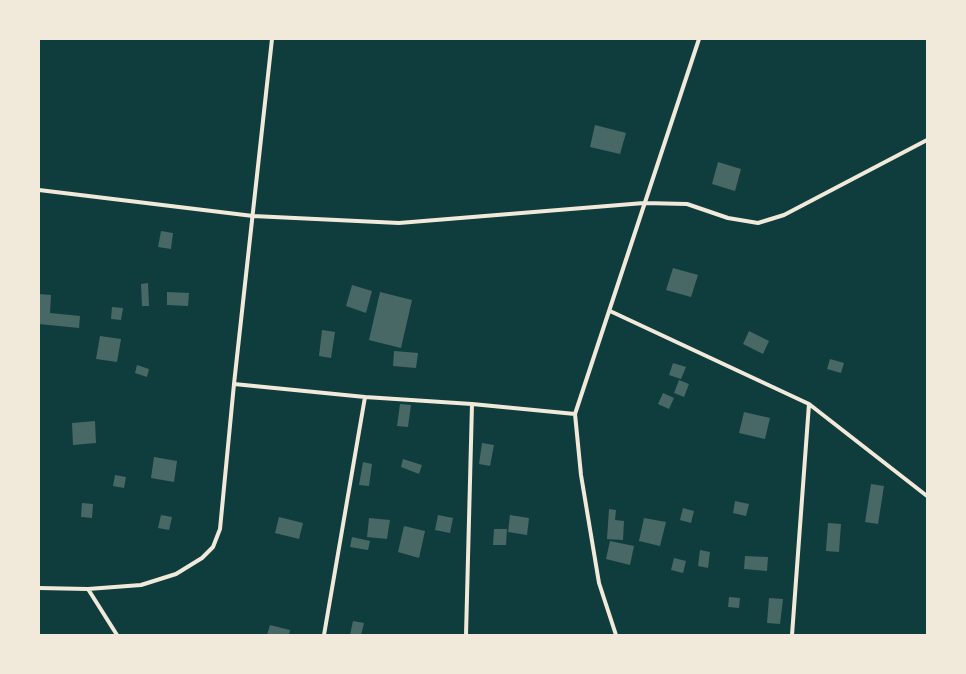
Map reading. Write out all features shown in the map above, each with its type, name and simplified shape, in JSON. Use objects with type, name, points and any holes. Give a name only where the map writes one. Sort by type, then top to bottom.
[{"type":"street","points":[[39,588],[88,589],[141,585],[176,574],[202,558],[214,547],[220,529],[234,384],[272,39]]},
{"type":"street","points":[[616,635],[599,583],[581,475],[575,414],[610,311],[644,203],[700,39]]},
{"type":"street","points":[[39,190],[253,216],[399,223],[644,203],[687,204],[728,218],[758,223],[784,215],[927,140]]},
{"type":"street","points":[[610,311],[809,404],[927,496]]},
{"type":"street","points":[[234,384],[365,397],[472,404],[575,414]]},
{"type":"street","points":[[324,635],[365,397]]},
{"type":"street","points":[[466,635],[472,404]]},
{"type":"street","points":[[792,635],[809,404]]},
{"type":"street","points":[[88,589],[117,635]]},
{"type":"building","points":[[595,125],[626,133],[620,154],[590,147]]},
{"type":"building","points":[[718,162],[741,169],[735,191],[712,184]]},
{"type":"building","points":[[161,231],[173,233],[171,249],[158,247]]},
{"type":"building","points":[[673,268],[698,275],[691,297],[666,290]]},
{"type":"building","points":[[148,283],[149,306],[142,306],[141,284]]},
{"type":"building","points":[[352,285],[372,291],[366,313],[346,306]]},
{"type":"building","points":[[167,292],[189,293],[188,306],[167,305]]},
{"type":"building","points":[[380,292],[412,300],[401,348],[369,340]]},
{"type":"building","points":[[39,294],[51,295],[50,313],[80,316],[79,328],[39,324]]},
{"type":"building","points":[[112,307],[123,308],[121,320],[111,319]]},
{"type":"building","points":[[322,330],[335,332],[331,358],[319,356]]},
{"type":"building","points":[[749,331],[769,341],[763,354],[743,344]]},
{"type":"building","points":[[100,336],[121,339],[117,362],[96,359]]},
{"type":"building","points":[[394,351],[418,353],[416,368],[393,366]]},
{"type":"building","points":[[830,359],[844,363],[841,373],[827,369]]},
{"type":"building","points":[[673,363],[686,367],[681,379],[669,375]]},
{"type":"building","points":[[137,365],[149,369],[147,377],[135,373]]},
{"type":"building","points":[[679,380],[689,384],[684,397],[674,393]]},
{"type":"building","points":[[663,393],[674,398],[669,409],[658,404]]},
{"type":"building","points":[[400,404],[411,405],[408,427],[397,426]]},
{"type":"building","points":[[744,412],[770,418],[765,439],[739,433]]},
{"type":"building","points":[[95,421],[96,443],[73,445],[72,423]]},
{"type":"building","points":[[482,443],[494,445],[490,466],[479,464]]},
{"type":"building","points":[[154,457],[177,461],[174,482],[151,478]]},
{"type":"building","points":[[403,459],[422,465],[419,474],[401,467]]},
{"type":"building","points":[[363,462],[372,464],[369,486],[359,485]]},
{"type":"building","points":[[115,475],[126,477],[124,488],[113,486]]},
{"type":"building","points":[[871,484],[884,486],[878,524],[865,522]]},
{"type":"building","points":[[735,501],[749,504],[746,516],[733,513]]},
{"type":"building","points":[[82,503],[93,504],[92,518],[81,517]]},
{"type":"building","points":[[683,508],[694,511],[691,523],[680,520]]},
{"type":"building","points":[[609,509],[616,510],[615,520],[624,521],[623,540],[607,539]]},
{"type":"building","points":[[161,515],[172,517],[169,530],[158,528]]},
{"type":"building","points":[[438,515],[453,518],[450,533],[435,530]]},
{"type":"building","points":[[510,515],[529,518],[527,535],[508,532]]},
{"type":"building","points":[[279,517],[303,523],[299,539],[275,533]]},
{"type":"building","points":[[369,518],[390,520],[387,539],[367,537]]},
{"type":"building","points":[[644,518],[666,522],[660,546],[639,541]]},
{"type":"building","points":[[828,523],[841,524],[839,552],[826,551]]},
{"type":"building","points":[[404,526],[425,531],[419,558],[398,552]]},
{"type":"building","points":[[494,529],[507,529],[506,545],[493,545]]},
{"type":"building","points":[[352,537],[370,541],[368,550],[350,547]]},
{"type":"building","points":[[610,541],[634,546],[630,565],[606,559]]},
{"type":"building","points":[[700,550],[710,552],[708,568],[698,566]]},
{"type":"building","points":[[745,556],[768,557],[767,571],[744,569]]},
{"type":"building","points":[[674,558],[686,561],[683,573],[671,570]]},
{"type":"building","points":[[729,597],[740,598],[739,608],[728,607]]},
{"type":"building","points":[[769,598],[783,599],[780,624],[767,623]]},
{"type":"building","points":[[353,621],[364,623],[361,635],[350,635]]},
{"type":"building","points":[[270,625],[290,630],[289,635],[267,635]]}]
